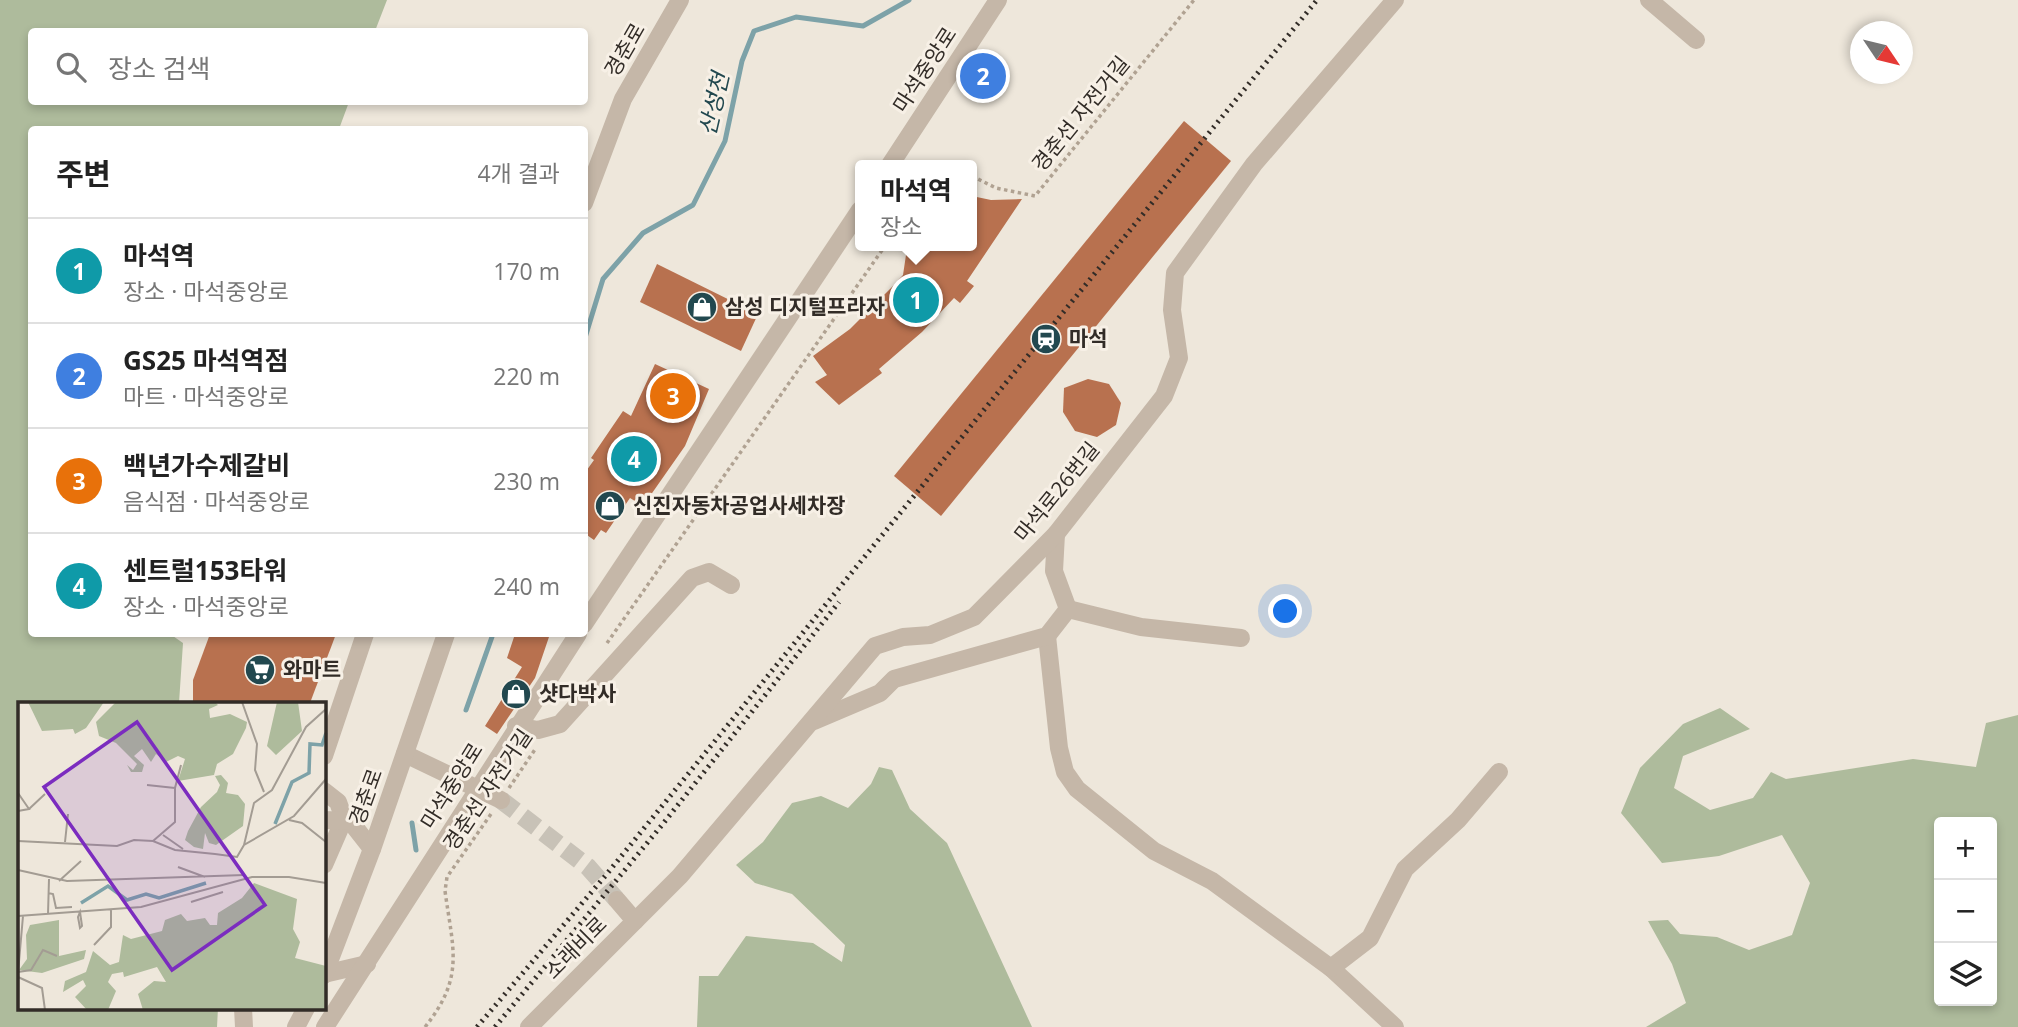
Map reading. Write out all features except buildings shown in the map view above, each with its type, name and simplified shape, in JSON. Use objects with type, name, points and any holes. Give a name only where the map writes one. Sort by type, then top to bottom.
[{"type":"street","name":"경춘로","points":[[588,192],[622,99],[680,0]]},
{"type":"street","name":"마석중앙로","points":[[893,160],[998,0]]},
{"type":"street","name":"마석로26번길","points":[[635,921],[680,876],[875,646],[903,637],[930,635],[974,617],[1056,534],[1164,396],[1180,358],[1172,310],[1175,273],[1254,164],[1395,0]]},
{"type":"street","points":[[1649,0],[1696,40]]},
{"type":"street","points":[[588,618],[855,218]]},
{"type":"street","points":[[1056,534],[1054,571],[1068,609]]},
{"type":"street","points":[[516,726],[549,729],[560,724],[692,578],[709,572],[731,585]]},
{"type":"street","points":[[814,721],[880,693],[894,679],[1047,636],[1068,609]]},
{"type":"street","points":[[1068,609],[1141,627],[1241,638]]},
{"type":"street","points":[[1047,636],[1059,748],[1065,772],[1077,789],[1154,851],[1212,881],[1331,968],[1395,1027]]},
{"type":"street","points":[[326,750],[364,637]]},
{"type":"street","name":"경춘로","points":[[326,969],[372,849],[445,637]]},
{"type":"street","name":"마석중앙로","points":[[325,1027],[516,726],[576,637]]},
{"type":"street","points":[[405,754],[479,787],[501,800]]},
{"type":"street","points":[[1331,968],[1370,938],[1405,869],[1458,820],[1499,772]]},
{"type":"street","points":[[326,793],[338,802],[348,821],[372,849]]},
{"type":"street","points":[[326,820],[348,821]]},
{"type":"street","points":[[326,861],[348,821]]},
{"type":"street","name":"소래비로","points":[[529,1027],[635,921],[617,900]]},
{"type":"street","points":[[326,974],[367,964]]},
{"type":"street","points":[[296,1027],[305,1010]]},
{"type":"path","name":"경춘선 자전거길","points":[[977,178],[996,188],[1035,196],[1194,0]]},
{"type":"path","points":[[601,653],[882,251]]},
{"type":"path","name":"경춘선 자전거길","points":[[425,1027],[446,998],[453,975],[445,891],[447,877],[549,729]]},
{"type":"green space","points":[[0,0],[387,0],[376,28],[28,28],[28,105],[348,105],[340,126],[28,126],[28,637],[174,637],[183,643],[179,702],[18,702],[18,1010],[218,1010],[217,1027],[0,1027]]},
{"type":"green space","points":[[1720,708],[1750,729],[1683,756],[1674,788],[1710,810],[1753,798],[1771,772],[1786,779],[1913,759],[1976,767],[1986,723],[2018,715],[2018,1027],[1646,1027],[1686,1003],[1672,964],[1648,921],[1668,920],[1680,934],[1717,937],[1749,950],[1792,935],[1810,883],[1782,835],[1719,856],[1662,863],[1621,813],[1640,768],[1683,724]]},
{"type":"green space","points":[[879,767],[892,770],[910,809],[947,843],[1032,1027],[697,1027],[699,976],[718,976],[746,936],[813,943],[842,962],[845,945],[792,894],[755,883],[736,865],[763,842],[792,803],[821,796],[848,808],[871,784]]},
{"type":"waterway","name":"산성천","points":[[588,328],[603,279],[643,233],[693,205],[725,141],[742,61],[754,31],[796,17],[863,26],[909,0]]},
{"type":"waterway","name":"산성천","points":[[466,710],[492,637]]},
{"type":"waterway","name":"산성천","points":[[412,823],[416,850]]},
{"type":"tunnel","points":[[501,800],[588,867],[617,900]]},
{"type":"railway","points":[[477,1027],[606,875],[1317,0]]},
{"type":"railway","points":[[495,1027],[662,825],[839,602]]},
{"type":"place","name":"GS25 마석역점","points":[[983,76]]},
{"type":"place","name":"마석역","points":[[916,300]]},
{"type":"place","name":"삼성 디지털프라자","points":[[702,307]]},
{"type":"place","name":"마석","points":[[1046,339]]},
{"type":"place","name":"백년가수제갈비","points":[[673,396]]},
{"type":"place","name":"센트럴153타워","points":[[634,459]]},
{"type":"place","name":"신진자동차공업사세차장","points":[[610,506]]},
{"type":"place","name":"와마트","points":[[260,670]]},
{"type":"place","name":"샷다박사","points":[[516,694]]}]
